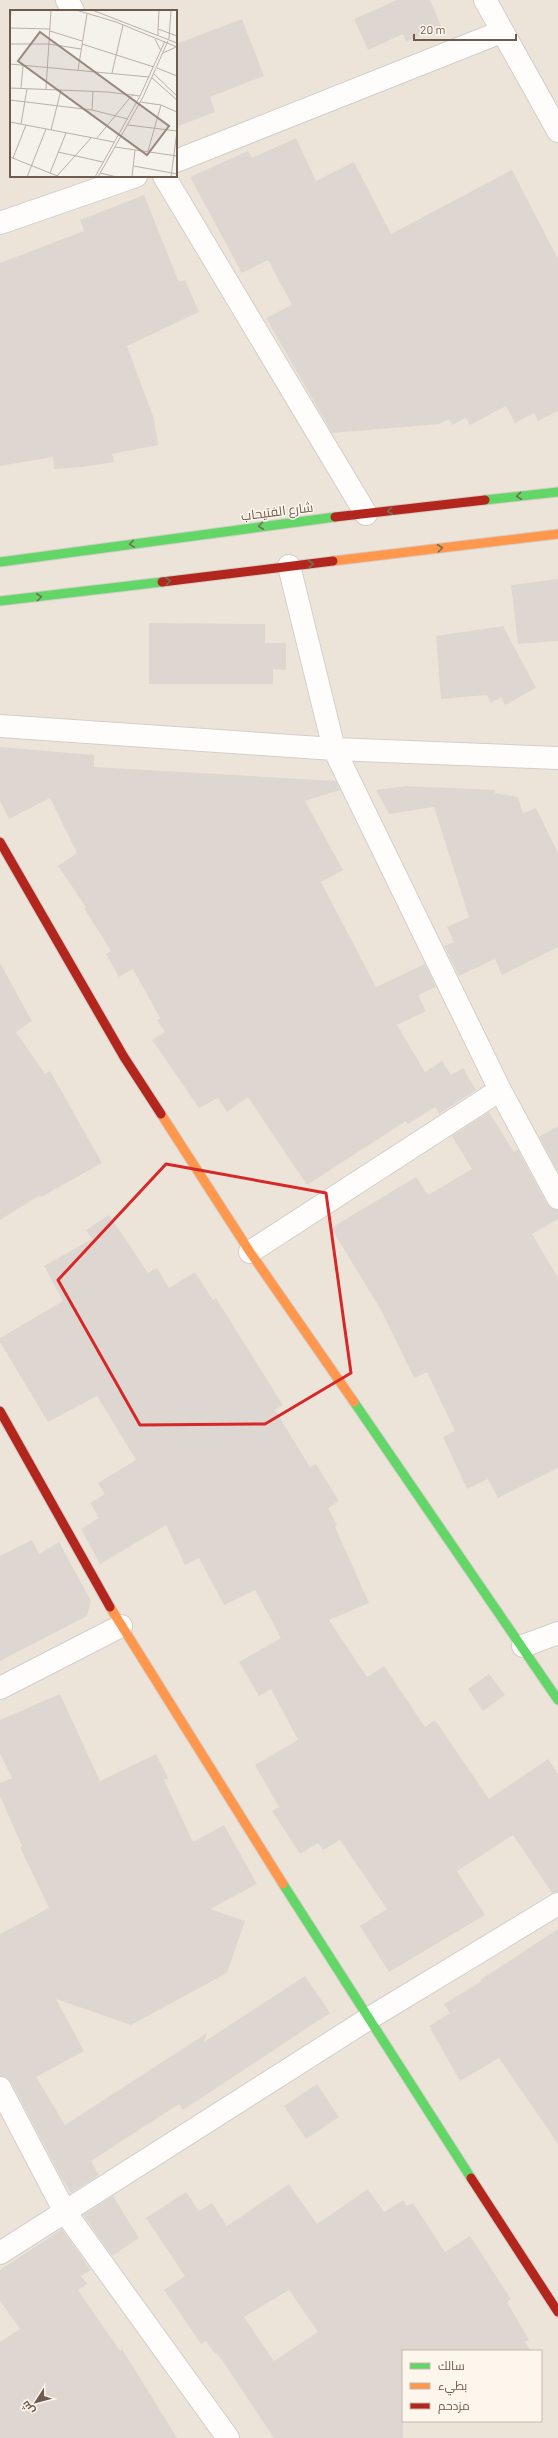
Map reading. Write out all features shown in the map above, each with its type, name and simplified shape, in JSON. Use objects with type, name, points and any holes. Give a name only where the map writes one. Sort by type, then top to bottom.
[{"type":"street","points":[[68,0],[73,10]]},
{"type":"street","points":[[485,0],[558,131]]},
{"type":"street","points":[[177,161],[502,32]]},
{"type":"street","points":[[0,223],[133,177]]},
{"type":"street","points":[[165,177],[366,514]]},
{"type":"street","name":"شارع الفتيحاب","points":[[0,562],[366,514],[558,492]]},
{"type":"street","points":[[0,602],[558,534]]},
{"type":"street","points":[[289,566],[334,749],[500,1090],[558,1198]]},
{"type":"street","points":[[0,726],[334,749],[558,758]]},
{"type":"street","points":[[0,842],[124,1057],[250,1252],[523,1646],[558,1700]]},
{"type":"street","points":[[250,1252],[500,1090]]},
{"type":"street","points":[[0,1411],[121,1626],[368,2019],[558,2312]]},
{"type":"street","points":[[0,1688],[121,1626]]},
{"type":"street","points":[[523,1646],[558,1633]]},
{"type":"street","points":[[0,2253],[368,2019],[558,1904]]},
{"type":"street","points":[[0,2088],[65,2212],[228,2438]]},
{"type":"highlighted area","points":[[166,1164],[326,1193],[351,1373],[265,1424],[140,1425],[58,1280]]},
{"type":"shaded area","points":[[0,0],[558,0],[558,2438],[0,2438]]},
{"type":"building","points":[[397,0],[430,0],[441,26],[406,42],[403,34],[368,50],[354,19]]},
{"type":"building","points":[[242,19],[264,76],[210,97],[215,112],[177,127],[177,44]]},
{"type":"building","points":[[296,138],[316,181],[354,162],[391,234],[512,170],[558,259],[558,411],[538,421],[534,413],[515,423],[506,406],[470,425],[466,418],[452,425],[449,419],[439,424],[332,433],[266,318],[292,305],[268,260],[242,273],[190,177],[248,151],[252,158]]},
{"type":"building","points":[[144,195],[179,282],[185,280],[199,312],[127,346],[154,419],[158,445],[112,454],[114,462],[82,467],[54,469],[53,457],[0,466],[0,263],[84,231],[80,220]]},
{"type":"building","points":[[558,579],[558,641],[518,644],[511,585]]},
{"type":"building","points":[[149,623],[265,624],[265,643],[286,643],[286,670],[273,669],[273,684],[149,684]]},
{"type":"building","points":[[503,626],[536,688],[505,705],[501,697],[491,703],[487,695],[441,699],[436,636]]},
{"type":"building","points":[[0,747],[94,755],[94,767],[336,781],[340,790],[305,801],[343,870],[321,882],[376,987],[425,964],[436,987],[418,995],[426,1011],[397,1025],[425,1072],[442,1061],[451,1075],[463,1068],[476,1090],[439,1114],[435,1107],[408,1124],[406,1121],[307,1185],[248,1097],[227,1112],[218,1098],[199,1108],[152,1040],[165,1032],[157,1020],[160,1018],[133,969],[119,977],[106,954],[111,951],[84,908],[86,907],[58,866],[77,853],[50,798],[9,819],[0,801]]},
{"type":"building","points":[[406,786],[495,790],[495,793],[518,797],[523,813],[536,808],[558,853],[558,947],[502,975],[495,959],[459,976],[444,946],[454,942],[447,927],[469,917],[434,807],[389,814],[376,790]]},
{"type":"building","points":[[0,963],[32,1021],[16,1032],[45,1074],[50,1071],[102,1163],[41,1197],[40,1195],[0,1220]]},
{"type":"building","points":[[489,1112],[514,1152],[518,1150],[547,1204],[552,1209],[558,1210],[558,1219],[532,1234],[558,1278],[558,1468],[498,1498],[488,1479],[467,1489],[443,1437],[455,1431],[427,1372],[414,1378],[381,1310],[331,1228],[416,1177],[428,1195],[472,1169],[452,1136]]},
{"type":"building","points":[[558,1126],[558,1172],[539,1137]]},
{"type":"building","points":[[109,1215],[148,1273],[157,1268],[169,1288],[195,1272],[213,1300],[216,1298],[283,1405],[275,1410],[310,1467],[316,1464],[339,1501],[328,1508],[337,1525],[335,1527],[369,1603],[329,1620],[367,1677],[384,1666],[425,1727],[435,1720],[489,1799],[548,1759],[558,1774],[558,1892],[552,1893],[513,1835],[457,1871],[485,1915],[389,1972],[360,1926],[387,1909],[340,1840],[323,1850],[318,1843],[300,1854],[272,1811],[279,1807],[255,1765],[298,1740],[271,1689],[259,1696],[239,1662],[281,1638],[255,1590],[224,1605],[199,1558],[185,1565],[166,1525],[100,1564],[81,1529],[99,1518],[90,1503],[105,1494],[98,1483],[136,1460],[97,1396],[48,1422],[0,1342],[0,1338],[63,1301],[44,1266],[92,1239],[86,1230]]},
{"type":"building","points":[[32,1540],[39,1554],[59,1542],[91,1601],[87,1616],[0,1661],[0,1556]]},
{"type":"building","points":[[489,1674],[505,1695],[483,1711],[468,1689]]},
{"type":"building","points":[[60,1694],[100,1781],[156,1754],[168,1778],[164,1780],[193,1842],[224,1825],[257,1884],[210,1909],[245,1921],[227,1973],[131,2025],[56,1999],[84,2051],[36,2077],[65,2125],[207,2033],[204,2042],[305,1976],[330,2013],[183,2110],[179,2104],[91,2161],[99,2175],[71,2193],[62,2179],[11,2082],[6,2077],[0,2076],[0,1934],[49,1908],[20,1847],[22,1846],[0,1796],[0,1783],[12,1778],[0,1754],[0,1720]]},
{"type":"building","points":[[558,1929],[558,2144],[499,2058],[460,2081],[429,2026],[450,2013],[444,2004],[482,1981],[480,1980]]},
{"type":"building","points":[[317,2084],[339,2117],[306,2139],[284,2106]]},
{"type":"building","points":[[289,2184],[317,2224],[368,2189],[384,2212],[403,2200],[407,2206],[413,2203],[445,2252],[470,2236],[511,2299],[507,2302],[529,2340],[525,2342],[530,2350],[402,2350],[403,2438],[274,2438],[217,2353],[215,2354],[206,2341],[201,2344],[164,2290],[185,2276],[146,2218],[186,2192],[199,2211],[212,2203],[227,2226]],"holes":[[[289,2290],[318,2332],[274,2361],[244,2317]]]},
{"type":"building","points":[[113,2196],[139,2238],[112,2256],[83,2215]]},
{"type":"building","points":[[62,2229],[91,2270],[81,2276],[87,2284],[78,2290],[120,2351],[122,2349],[177,2438],[0,2438],[0,2342],[20,2329],[0,2301],[0,2270]]},
{"type":"traffic: fast","points":[[485,500],[558,492]]},
{"type":"traffic: fast","points":[[0,562],[335,517]]},
{"type":"traffic: fast","points":[[0,601],[162,582]]},
{"type":"traffic: fast","points":[[354,1402],[558,1700]]},
{"type":"traffic: fast","points":[[283,1884],[471,2178]]},
{"type":"traffic: slow","points":[[333,561],[558,534]]},
{"type":"traffic: slow","points":[[161,1114],[250,1252],[354,1402]]},
{"type":"traffic: slow","points":[[110,1607],[283,1884]]},
{"type":"traffic: jam","points":[[335,517],[485,500]]},
{"type":"traffic: jam","points":[[162,582],[333,561]]},
{"type":"traffic: jam","points":[[0,842],[124,1057],[161,1114]]},
{"type":"traffic: jam","points":[[0,1411],[110,1607]]},
{"type":"traffic: jam","points":[[471,2178],[558,2312]]}]
